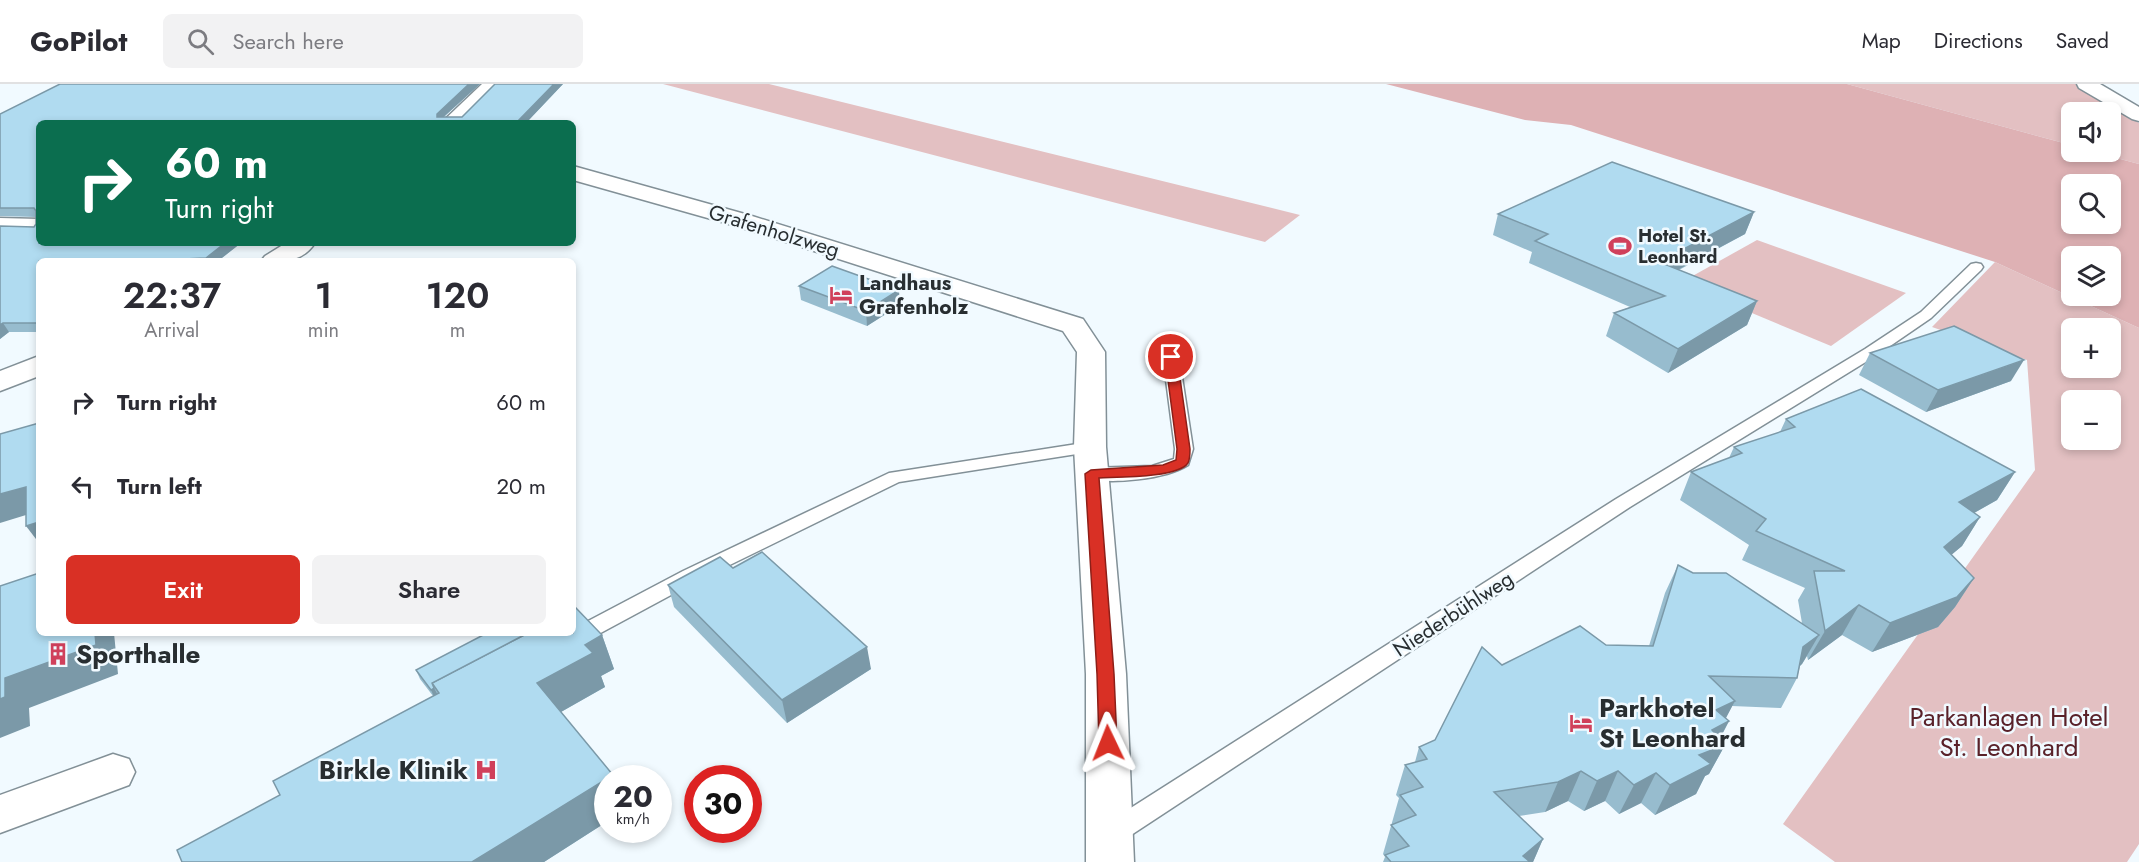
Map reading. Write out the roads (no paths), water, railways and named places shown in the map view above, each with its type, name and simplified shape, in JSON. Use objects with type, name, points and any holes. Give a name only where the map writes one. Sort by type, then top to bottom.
[{"type":"street","points":[[454,120],[493,84]]},
{"type":"street","points":[[2086,84],[2139,115]]},
{"type":"street","name":"Grafenholzweg","points":[[576,174],[744,221],[1073,325],[1091,352],[1091,461],[1106,674],[1111,848]]},
{"type":"street","points":[[0,225],[36,226]]},
{"type":"street","points":[[279,258],[298,246]]},
{"type":"street","points":[[0,382],[36,366]]},
{"type":"street","points":[[0,814],[113,772]]},
{"type":"lane","name":"Niederbühlweg","points":[[1111,848],[1623,503],[1926,315],[1976,267]]},
{"type":"lane","points":[[553,649],[690,576],[895,477],[1091,461],[1163,470],[1178,465],[1182,461],[1184,449],[1171,357]]},
{"type":"place","name":"Hotel St. Leonhard","points":[[1620,246]]},
{"type":"place","name":"Landhaus Grafenholz","points":[[841,295]]},
{"type":"place","name":"Sporthalle","points":[[58,654]]},
{"type":"place","name":"Parkhotel St Leonhard","points":[[1581,723]]},
{"type":"place","name":"Birkle Klinik","points":[[486,770]]},
{"type":"park label","name":"Parkanlagen Hotel St. Leonhard","points":[[2009,732]]}]
